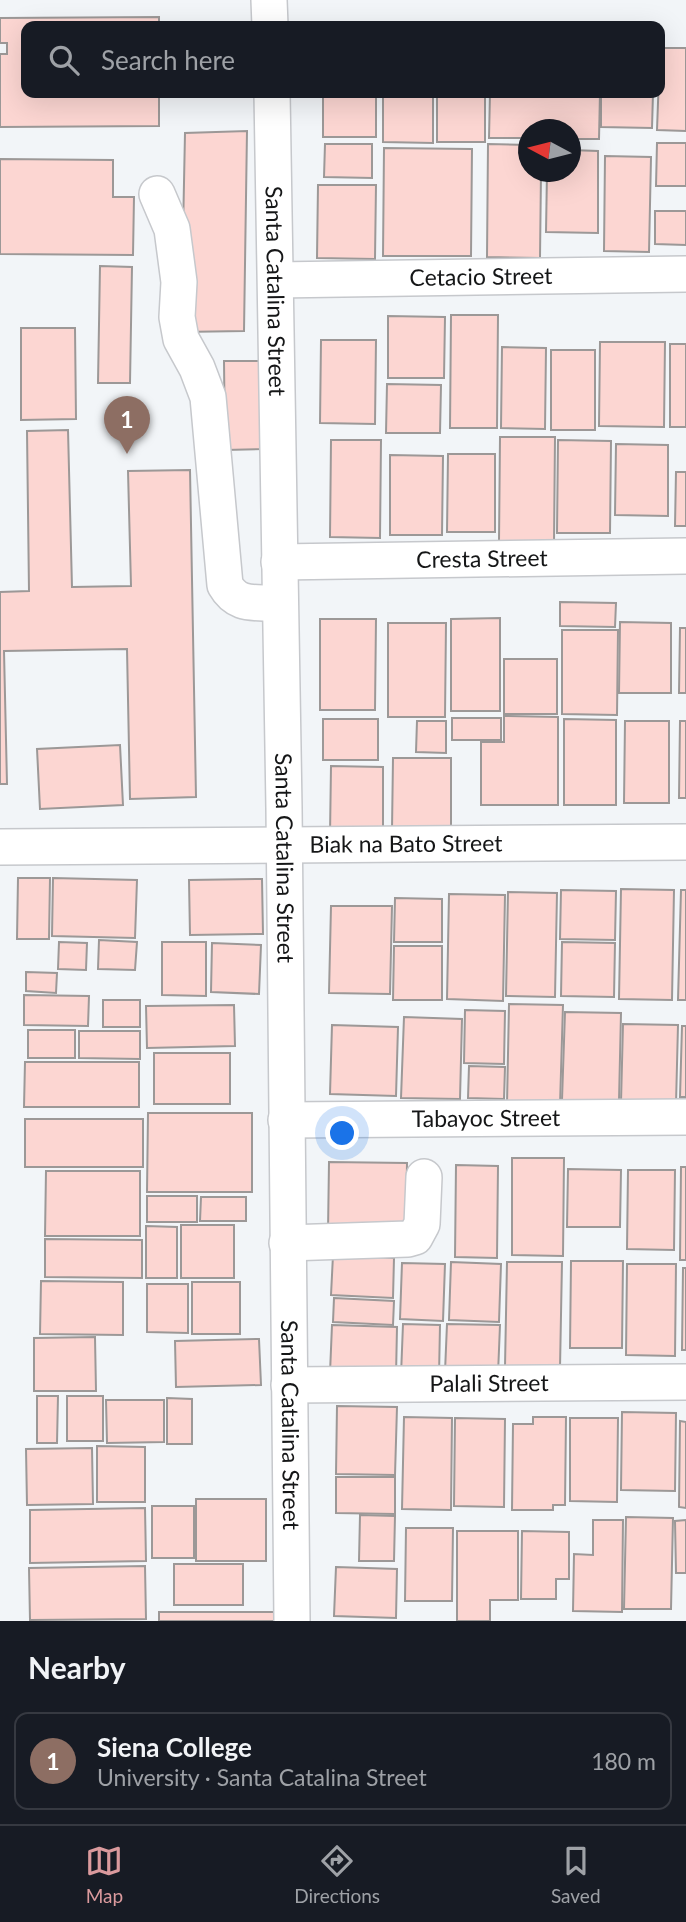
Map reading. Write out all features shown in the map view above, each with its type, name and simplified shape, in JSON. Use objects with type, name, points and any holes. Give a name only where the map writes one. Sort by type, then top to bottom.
[{"type":"street","points":[[269,0],[270,21]]},
{"type":"street","name":"Santa Catalina Street","points":[[272,98],[292,1621]]},
{"type":"street","points":[[157,194],[172,229],[179,282],[177,317],[181,339],[197,368],[208,397],[225,585],[230,595],[242,602],[280,604]]},
{"type":"street","name":"Cetacio Street","points":[[276,280],[686,274]]},
{"type":"street","name":"Cresta Street","points":[[279,562],[686,556]]},
{"type":"street","name":"Biak na Bato Street","points":[[0,847],[686,842]]},
{"type":"street","name":"Tabayoc Street","points":[[286,1120],[686,1117]]},
{"type":"street","points":[[288,1243],[415,1237],[422,1224],[424,1177]]},
{"type":"street","name":"Palali Street","points":[[289,1385],[686,1382]]},
{"type":"building","points":[[159,17],[159,21],[21,21],[21,98],[159,98],[159,126],[0,127],[0,54],[7,54],[7,43],[0,43],[0,18]]},
{"type":"building","points":[[665,48],[686,48],[686,131],[657,130],[658,98],[665,98]]},
{"type":"building","points":[[323,98],[376,98],[376,137],[323,137]]},
{"type":"building","points":[[383,98],[433,98],[433,143],[383,142]]},
{"type":"building","points":[[437,98],[485,98],[485,142],[437,142]]},
{"type":"building","points":[[490,98],[600,98],[599,139],[581,139],[581,119],[518,119],[518,138],[489,138]]},
{"type":"building","points":[[601,98],[653,98],[652,128],[601,127]]},
{"type":"building","points":[[247,131],[244,331],[181,332],[185,133]]},
{"type":"building","points":[[657,143],[686,143],[686,186],[656,186]]},
{"type":"building","points":[[325,144],[372,144],[372,178],[324,177]]},
{"type":"building","points":[[488,144],[518,145],[518,182],[541,182],[540,258],[487,257]]},
{"type":"building","points":[[384,148],[472,149],[471,256],[383,256]]},
{"type":"building","points":[[581,150],[598,151],[598,233],[546,232],[547,182],[581,182]]},
{"type":"building","points":[[605,156],[651,157],[649,252],[604,251]]},
{"type":"building","points":[[0,159],[113,160],[113,197],[134,197],[133,255],[0,254]]},
{"type":"building","points":[[318,185],[376,185],[375,259],[317,258]]},
{"type":"building","points":[[655,211],[686,211],[686,245],[655,244]]},
{"type":"building","points":[[100,266],[132,267],[130,383],[98,383]]},
{"type":"building","points":[[451,315],[498,315],[497,428],[450,428]]},
{"type":"building","points":[[388,316],[445,317],[444,378],[388,378]]},
{"type":"building","points":[[21,328],[75,328],[76,419],[21,420]]},
{"type":"building","points":[[321,340],[376,340],[375,424],[320,423]]},
{"type":"building","points":[[600,342],[665,342],[664,427],[599,426]]},
{"type":"building","points":[[670,344],[686,344],[686,427],[670,427]]},
{"type":"building","points":[[502,347],[546,348],[545,429],[501,428]]},
{"type":"building","points":[[551,350],[595,350],[595,430],[551,430]]},
{"type":"building","points":[[224,361],[262,361],[263,449],[225,450]]},
{"type":"building","points":[[387,384],[441,385],[440,433],[386,433]]},
{"type":"building","points":[[68,430],[72,587],[131,586],[128,471],[190,470],[196,797],[130,799],[127,649],[4,651],[7,784],[0,784],[0,592],[29,591],[27,431]]},
{"type":"building","points":[[500,437],[555,437],[554,543],[499,542]]},
{"type":"building","points":[[331,440],[381,440],[380,538],[330,537]]},
{"type":"building","points":[[558,440],[611,441],[610,533],[557,533]]},
{"type":"building","points":[[616,444],[668,445],[668,516],[615,515]]},
{"type":"building","points":[[448,454],[495,454],[495,532],[447,532]]},
{"type":"building","points":[[390,455],[443,456],[442,535],[390,535]]},
{"type":"building","points":[[676,472],[686,472],[686,526],[675,526]]},
{"type":"building","points":[[560,602],[616,603],[615,627],[560,626]]},
{"type":"building","points":[[500,618],[500,711],[451,711],[451,619]]},
{"type":"building","points":[[320,619],[376,619],[375,710],[320,710]]},
{"type":"building","points":[[620,622],[671,623],[671,693],[619,693]]},
{"type":"building","points":[[388,623],[446,623],[445,717],[388,717]]},
{"type":"building","points":[[680,628],[686,628],[686,693],[679,693]]},
{"type":"building","points":[[562,630],[618,630],[617,715],[562,714]]},
{"type":"building","points":[[504,659],[557,659],[557,714],[504,714]]},
{"type":"building","points":[[504,716],[558,717],[558,805],[481,805],[481,742],[504,742]]},
{"type":"building","points":[[452,718],[501,718],[501,740],[452,740]]},
{"type":"building","points":[[323,719],[378,719],[378,760],[323,760]]},
{"type":"building","points":[[564,719],[616,720],[616,805],[564,805]]},
{"type":"building","points":[[417,721],[446,721],[446,753],[416,752]]},
{"type":"building","points":[[625,721],[669,721],[669,803],[624,803]]},
{"type":"building","points":[[680,721],[686,721],[686,798],[679,798]]},
{"type":"building","points":[[120,745],[123,805],[40,809],[37,749]]},
{"type":"building","points":[[393,758],[451,758],[451,830],[392,830]]},
{"type":"building","points":[[331,766],[383,767],[383,835],[330,835]]},
{"type":"building","points":[[18,878],[50,878],[49,939],[17,939]]},
{"type":"building","points":[[53,878],[137,880],[135,938],[52,936]]},
{"type":"building","points":[[262,879],[263,934],[190,935],[189,880]]},
{"type":"building","points":[[621,889],[674,890],[672,1000],[619,999]]},
{"type":"building","points":[[561,890],[616,891],[615,940],[560,939]]},
{"type":"building","points":[[681,890],[686,890],[686,1000],[678,1000]]},
{"type":"building","points":[[508,892],[557,893],[555,997],[506,996]]},
{"type":"building","points":[[449,894],[505,895],[503,1001],[447,999]]},
{"type":"building","points":[[395,898],[442,899],[442,942],[394,942]]},
{"type":"building","points":[[331,906],[392,906],[390,994],[329,993]]},
{"type":"building","points":[[99,940],[137,942],[135,970],[98,969]]},
{"type":"building","points":[[59,942],[87,943],[86,970],[58,969]]},
{"type":"building","points":[[162,942],[206,942],[206,996],[162,995]]},
{"type":"building","points":[[562,942],[615,943],[614,997],[561,996]]},
{"type":"building","points":[[212,943],[261,945],[259,994],[211,992]]},
{"type":"building","points":[[394,946],[442,946],[442,1000],[393,1000]]},
{"type":"building","points":[[26,972],[57,973],[56,993],[26,991]]},
{"type":"building","points":[[24,995],[89,996],[88,1026],[24,1025]]},
{"type":"building","points":[[103,1000],[140,1000],[140,1027],[103,1027]]},
{"type":"building","points":[[509,1004],[563,1005],[560,1105],[507,1104]]},
{"type":"building","points":[[234,1005],[235,1046],[147,1048],[146,1006]]},
{"type":"building","points":[[465,1010],[505,1011],[504,1064],[464,1063]]},
{"type":"building","points":[[565,1012],[621,1013],[619,1101],[562,1100]]},
{"type":"building","points":[[404,1017],[462,1019],[460,1099],[401,1098]]},
{"type":"building","points":[[623,1024],[678,1025],[676,1104],[621,1102]]},
{"type":"building","points":[[332,1025],[398,1027],[396,1096],[330,1094]]},
{"type":"building","points":[[682,1026],[686,1026],[686,1097],[680,1097]]},
{"type":"building","points":[[28,1030],[75,1030],[75,1058],[28,1058]]},
{"type":"building","points":[[79,1031],[140,1031],[140,1059],[79,1058]]},
{"type":"building","points":[[154,1053],[230,1053],[230,1104],[154,1104]]},
{"type":"building","points":[[25,1062],[139,1062],[139,1107],[24,1107]]},
{"type":"building","points":[[469,1066],[505,1067],[504,1099],[468,1098]]},
{"type":"building","points":[[148,1113],[252,1113],[252,1192],[147,1192]]},
{"type":"building","points":[[25,1119],[143,1119],[143,1167],[25,1167]]},
{"type":"building","points":[[512,1158],[564,1158],[563,1256],[512,1255]]},
{"type":"building","points":[[329,1162],[407,1163],[406,1233],[328,1232]]},
{"type":"building","points":[[456,1165],[498,1166],[497,1258],[455,1257]]},
{"type":"building","points":[[681,1167],[686,1167],[686,1260],[680,1260]]},
{"type":"building","points":[[568,1169],[621,1170],[620,1227],[567,1227]]},
{"type":"building","points":[[628,1170],[675,1170],[674,1250],[627,1249]]},
{"type":"building","points":[[46,1171],[140,1171],[140,1236],[45,1236]]},
{"type":"building","points":[[147,1196],[197,1196],[197,1222],[147,1222]]},
{"type":"building","points":[[201,1197],[246,1197],[246,1221],[200,1221]]},
{"type":"building","points":[[181,1225],[234,1225],[234,1278],[181,1278]]},
{"type":"building","points":[[146,1226],[177,1227],[177,1278],[146,1278]]},
{"type":"building","points":[[45,1239],[142,1240],[142,1278],[45,1277]]},
{"type":"building","points":[[333,1255],[394,1258],[393,1298],[331,1295]]},
{"type":"building","points":[[571,1261],[623,1261],[622,1348],[570,1348]]},
{"type":"building","points":[[451,1262],[501,1264],[499,1322],[449,1320]]},
{"type":"building","points":[[507,1262],[562,1262],[560,1368],[505,1367]]},
{"type":"building","points":[[402,1263],[445,1264],[443,1321],[400,1319]]},
{"type":"building","points":[[627,1264],[676,1264],[675,1356],[626,1355]]},
{"type":"building","points":[[683,1268],[686,1268],[686,1350],[682,1350]]},
{"type":"building","points":[[41,1281],[123,1282],[123,1335],[40,1334]]},
{"type":"building","points":[[192,1282],[240,1282],[240,1334],[192,1334]]},
{"type":"building","points":[[147,1284],[188,1284],[188,1333],[147,1332]]},
{"type":"building","points":[[334,1298],[394,1301],[393,1325],[333,1322]]},
{"type":"building","points":[[403,1324],[440,1325],[439,1376],[401,1375]]},
{"type":"building","points":[[447,1324],[500,1325],[498,1374],[445,1372]]},
{"type":"building","points":[[332,1325],[397,1327],[396,1376],[330,1373]]},
{"type":"building","points":[[95,1337],[96,1391],[34,1391],[34,1338]]},
{"type":"building","points":[[259,1339],[261,1385],[176,1387],[175,1341]]},
{"type":"building","points":[[37,1396],[58,1396],[57,1443],[37,1443]]},
{"type":"building","points":[[67,1396],[103,1396],[103,1441],[67,1441]]},
{"type":"building","points":[[167,1398],[192,1399],[192,1444],[167,1444]]},
{"type":"building","points":[[106,1400],[164,1400],[164,1442],[107,1443]]},
{"type":"building","points":[[337,1406],[397,1407],[395,1475],[336,1474]]},
{"type":"building","points":[[622,1412],[676,1413],[675,1491],[621,1490]]},
{"type":"building","points":[[404,1417],[452,1418],[451,1510],[402,1509]]},
{"type":"building","points":[[533,1417],[566,1417],[565,1505],[553,1505],[553,1510],[512,1510],[513,1424],[533,1424]]},
{"type":"building","points":[[455,1418],[505,1419],[504,1507],[454,1506]]},
{"type":"building","points":[[570,1418],[618,1418],[617,1502],[570,1501]]},
{"type":"building","points":[[680,1421],[686,1422],[686,1508],[679,1507]]},
{"type":"building","points":[[97,1446],[145,1447],[145,1502],[97,1502]]},
{"type":"building","points":[[92,1448],[93,1504],[27,1505],[26,1449]]},
{"type":"building","points":[[336,1477],[395,1477],[395,1514],[336,1513]]},
{"type":"building","points":[[196,1499],[266,1499],[266,1561],[196,1561]]},
{"type":"building","points":[[152,1506],[194,1506],[194,1558],[152,1558]]},
{"type":"building","points":[[145,1508],[146,1561],[30,1563],[30,1510]]},
{"type":"building","points":[[360,1515],[395,1516],[394,1561],[359,1561]]},
{"type":"building","points":[[626,1517],[673,1518],[671,1609],[624,1609]]},
{"type":"building","points":[[593,1520],[623,1520],[622,1612],[573,1611],[574,1554],[593,1555]]},
{"type":"building","points":[[686,1520],[686,1573],[676,1573],[675,1521]]},
{"type":"building","points":[[406,1528],[453,1528],[452,1601],[405,1601]]},
{"type":"building","points":[[457,1531],[518,1531],[518,1600],[490,1600],[490,1621],[457,1621]]},
{"type":"building","points":[[522,1531],[569,1532],[569,1579],[556,1579],[556,1599],[521,1599]]},
{"type":"building","points":[[174,1564],[243,1564],[243,1605],[174,1605]]},
{"type":"building","points":[[145,1566],[146,1619],[30,1620],[29,1568]]},
{"type":"building","points":[[336,1567],[397,1569],[396,1618],[334,1616]]},
{"type":"building","points":[[159,1612],[274,1612],[274,1621],[159,1621]]},
{"type":"place","name":"Siena College","points":[[127,454]]}]
